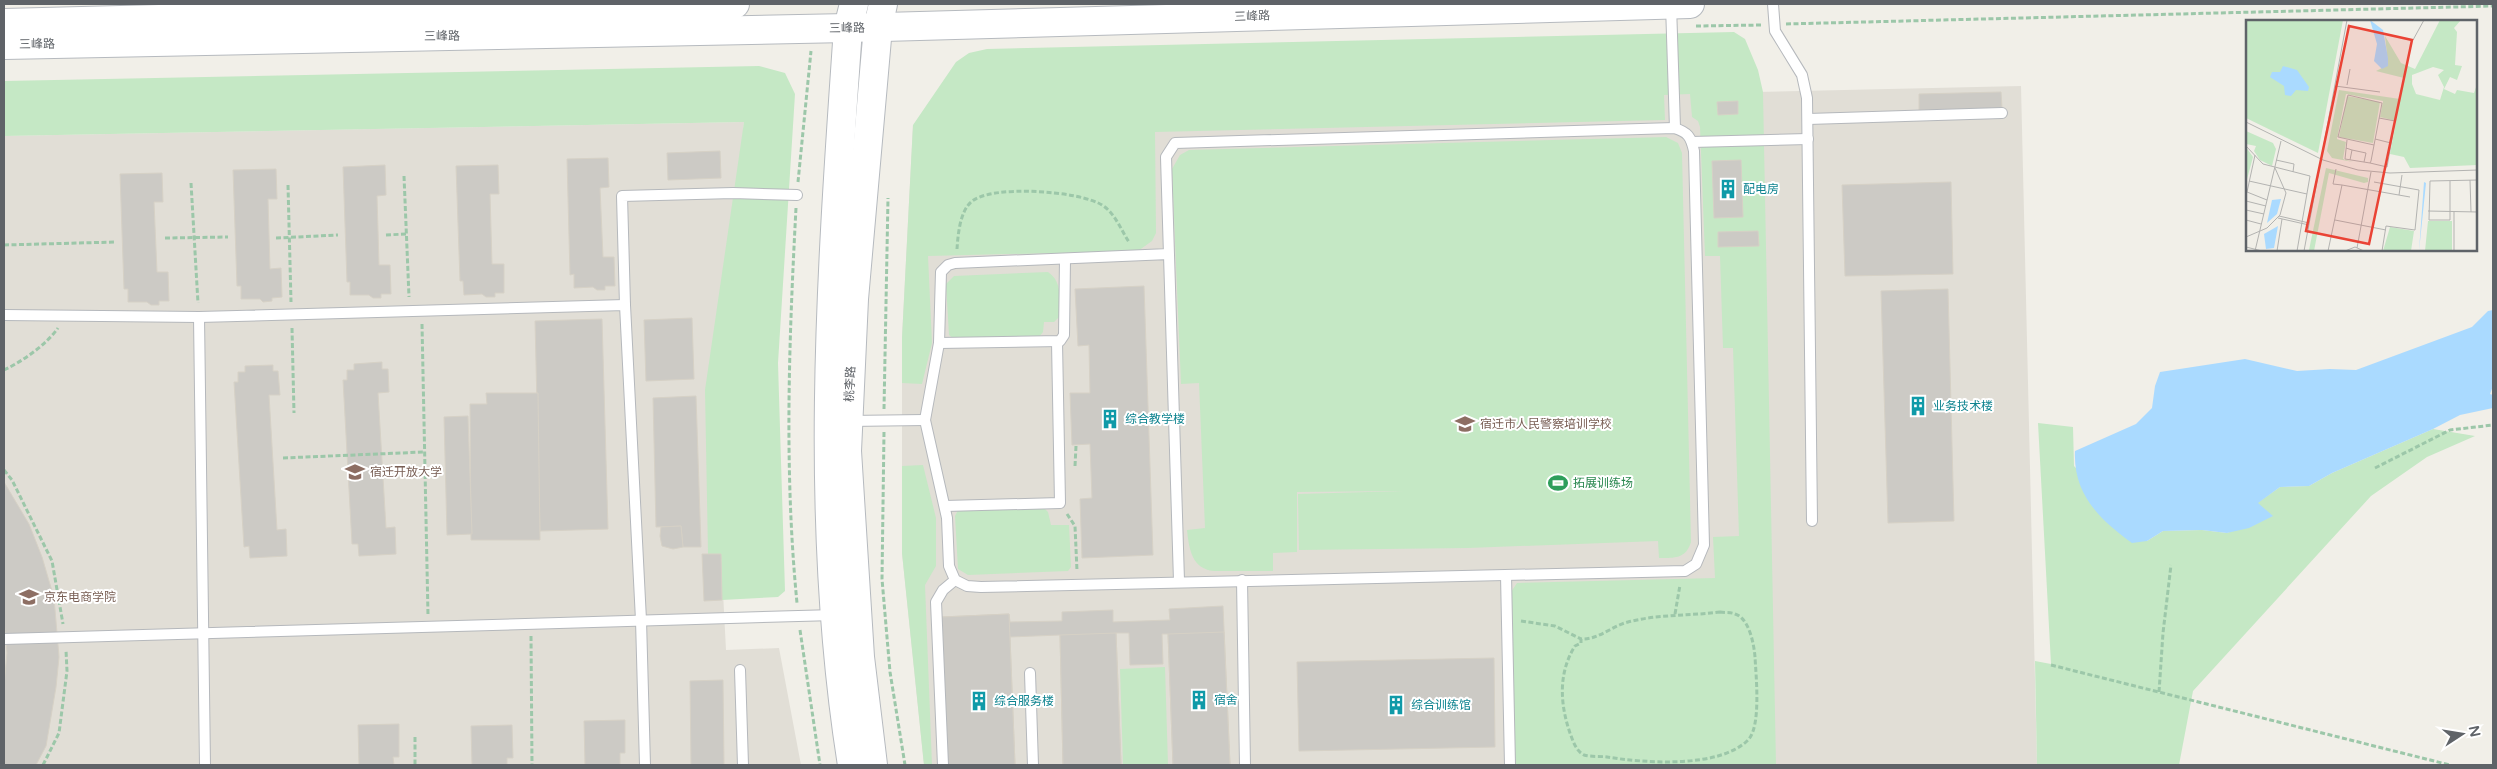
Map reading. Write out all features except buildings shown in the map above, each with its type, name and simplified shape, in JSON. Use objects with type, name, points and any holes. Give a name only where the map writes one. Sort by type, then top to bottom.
[{"type":"main road","name":"三峰路","points":[[4,23],[105,16],[735,4]]},
{"type":"main road","name":"三峰路","points":[[4,45],[813,28],[851,16],[881,15],[1690,4]]},
{"type":"main road","name":"桃李路","points":[[838,421],[854,299],[881,15]]},
{"type":"main road","name":"桃李路","points":[[851,16],[830,296],[838,421],[846,615],[844,712],[852,765]]},
{"type":"main road","name":"桃李路","points":[[846,615],[873,765]]},
{"type":"lane","points":[[1671,4],[1675,128]]},
{"type":"lane","points":[[1774,4],[1776,31],[1806,85],[1808,119],[1812,521]]},
{"type":"lane","points":[[1808,119],[2002,113]]},
{"type":"lane","points":[[1169,254],[956,263],[948,265],[941,272],[939,343],[925,420],[945,506],[949,566],[955,580],[967,586],[981,587],[1685,571],[1696,564],[1704,545],[1692,142],[1683,130],[1675,128],[1175,142],[1166,157],[1169,254],[1179,581]]},
{"type":"lane","points":[[1692,142],[1808,139]]},
{"type":"lane","points":[[644,765],[641,620],[625,305],[622,196],[733,193],[797,195]]},
{"type":"lane","points":[[939,343],[1057,342],[1064,335],[1065,259]]},
{"type":"lane","points":[[4,315],[199,316],[625,305]]},
{"type":"lane","points":[[199,316],[205,765]]},
{"type":"lane","points":[[945,506],[1060,503],[1057,342]]},
{"type":"lane","points":[[838,421],[925,420]]},
{"type":"lane","points":[[1506,575],[1510,765]]},
{"type":"lane","points":[[943,765],[936,602],[943,590],[955,580]]},
{"type":"lane","points":[[1242,580],[1245,765]]},
{"type":"lane","points":[[4,639],[846,615]]},
{"type":"lane","points":[[740,670],[744,765]]},
{"type":"lane","points":[[1030,673],[1034,765]]},
{"type":"path","points":[[813,28],[797,195],[788,366],[790,537],[798,616],[820,765]]},
{"type":"path","points":[[404,176],[409,311]]},
{"type":"path","points":[[191,183],[199,316]]},
{"type":"path","points":[[956,263],[960,226],[969,203],[984,194],[1006,191],[1064,194],[1102,205],[1117,220],[1133,247],[1135,256]]},
{"type":"path","points":[[888,195],[882,579],[890,672],[905,765]]},
{"type":"path","points":[[386,235],[406,234]]},
{"type":"path","points":[[276,238],[338,235]]},
{"type":"path","points":[[165,238],[228,237]]},
{"type":"path","points":[[4,245],[116,242]]},
{"type":"path","points":[[421,311],[428,626]]},
{"type":"path","points":[[4,370],[53,336],[68,315]]},
{"type":"path","points":[[2375,468],[2450,430],[2493,425]]},
{"type":"path","points":[[283,458],[424,452]]},
{"type":"path","points":[[4,470],[12,480],[52,561],[65,637],[68,671],[59,733],[43,765]]},
{"type":"path","points":[[1060,503],[1075,526],[1077,584]]},
{"type":"path","points":[[2160,692],[2163,633],[2171,565]]},
{"type":"path","points":[[1675,614],[1685,571]]},
{"type":"path","points":[[1507,615],[1526,623],[1556,626],[1581,639],[1589,640],[1628,622],[1675,614],[1684,616],[1720,612],[1735,613],[1746,624],[1754,647],[1756,682],[1754,728],[1750,738],[1724,756],[1691,761],[1640,761],[1586,756],[1574,744],[1565,720],[1561,691],[1570,655],[1575,646],[1581,643],[1581,639]]},
{"type":"path","points":[[531,623],[532,765]]},
{"type":"path","points":[[2051,665],[2450,765]]},
{"type":"path","points":[[415,737],[415,765]]},
{"type":"shaded area","name":"宿迁市人民警察培训学校","points":[[2021,86],[2037,765],[924,765],[902,553],[902,338],[913,125],[1664,94]]},
{"type":"shaded area","name":"宿迁开放大学","points":[[744,122],[709,554],[721,554],[726,650],[779,648],[801,765],[4,765],[4,136]]},
{"type":"green space","points":[[1734,32],[1745,39],[1758,70],[1763,92],[1776,765],[1515,765],[1511,592],[1517,583],[1715,578],[1713,537],[1739,536],[1733,348],[1723,348],[1720,256],[1705,256],[1700,127],[1698,121],[1692,117],[1690,94],[1664,95],[1665,120],[1155,132],[1156,233],[1152,241],[1138,251],[928,256],[932,343],[922,384],[902,383],[902,338],[913,125],[956,62],[969,53],[987,49]]},
{"type":"green space","points":[[759,66],[785,73],[795,94],[778,363],[785,591],[778,597],[722,600],[721,554],[708,554],[705,390],[744,122],[4,136],[4,81]]},
{"type":"green space","points":[[1666,137],[1678,143],[1682,153],[1691,542],[1683,555],[1659,558],[1658,541],[1468,548],[1299,550],[1298,494],[1404,491],[1297,492],[1297,552],[1273,553],[1273,571],[1214,571],[1196,562],[1189,544],[1187,530],[1205,528],[1199,383],[1181,384],[1172,169],[1180,155],[1189,150]]},
{"type":"green space","points":[[1048,272],[1053,276],[1058,286],[1060,316],[1054,322],[1044,322],[1043,332],[1039,337],[953,338],[949,335],[946,284],[954,276]]},
{"type":"green space","points":[[2038,423],[2073,427],[2074,466],[2147,541],[2163,531],[2202,530],[2227,533],[2272,516],[2257,503],[2280,487],[2309,486],[2332,473],[2433,429],[2475,436],[2427,457],[2371,496],[2193,691],[2179,765],[2037,765],[2035,661],[2051,664]]},
{"type":"green space","points":[[923,465],[936,518],[936,566],[925,585],[932,765],[924,765],[902,553],[902,466]]},
{"type":"green space","points":[[1044,508],[1048,512],[1051,525],[1069,525],[1071,567],[1068,571],[968,575],[958,569],[955,516],[958,510]]},
{"type":"green space","points":[[1165,667],[1168,765],[1123,765],[1120,669]]},
{"type":"water","points":[[2493,310],[2493,386],[2490,394],[2493,395],[2493,408],[2460,415],[2433,429],[2332,473],[2309,486],[2280,487],[2258,503],[2273,516],[2249,528],[2227,533],[2202,530],[2163,531],[2147,541],[2132,543],[2099,515],[2083,493],[2078,480],[2075,451],[2136,424],[2152,408],[2155,386],[2160,372],[2245,359],[2297,371],[2356,370],[2472,327],[2488,311]]},
{"type":"place","name":"配电房","points":[[1728,189]]},
{"type":"place","name":"业务技术楼","points":[[1918,406]]},
{"type":"place","name":"综合教学楼","points":[[1110,419]]},
{"type":"place","name":"宿迁市人民警察培训学校","points":[[1465,424]]},
{"type":"place","name":"宿迁开放大学","points":[[355,472]]},
{"type":"place","name":"拓展训练场","points":[[1558,483]]},
{"type":"place","name":"京东电商学院","points":[[29,597]]},
{"type":"place","name":"宿舍","points":[[1199,700]]},
{"type":"place","name":"综合服务楼","points":[[979,701]]},
{"type":"place","name":"综合训练馆","points":[[1396,705]]}]
